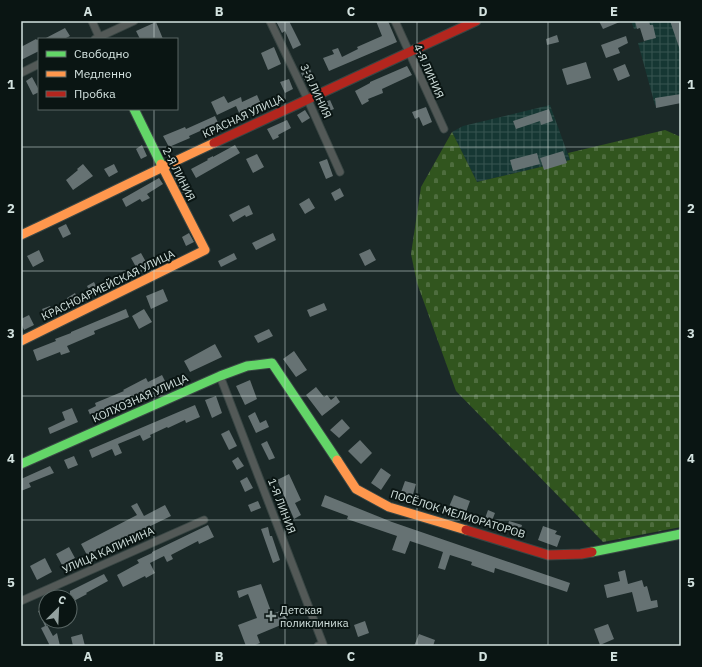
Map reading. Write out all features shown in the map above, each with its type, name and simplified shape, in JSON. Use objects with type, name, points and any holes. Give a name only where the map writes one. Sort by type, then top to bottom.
[{"type":"street","points":[[92,21],[98,38],[134,21]]},
{"type":"street","name":"3-Я ЛИНИЯ","points":[[270,21],[340,172]]},
{"type":"street","name":"4-Я ЛИНИЯ","points":[[395,21],[444,129]]},
{"type":"street","name":"КРАСНАЯ УЛИЦА","points":[[21,235],[76,210],[307,98],[476,21]]},
{"type":"street","points":[[21,73],[38,64]]},
{"type":"street","name":"2-Я ЛИНИЯ","points":[[134,110],[205,250]]},
{"type":"street","name":"КРАСНОАРМЕЙСКАЯ УЛИЦА","points":[[21,341],[205,250]]},
{"type":"street","name":"КОЛХОЗНАЯ УЛИЦА","points":[[21,464],[220,376],[247,366],[272,363]]},
{"type":"street","name":"ПОСЁЛОК МЕЛИОРАТОРОВ","points":[[272,363],[356,489],[389,507],[548,555],[581,554],[681,534]]},
{"type":"street","name":"1-Я ЛИНИЯ","points":[[220,376],[320,645]]},
{"type":"street","name":"УЛИЦА КАЛИНИНА","points":[[21,601],[204,520]]},
{"type":"shaded area","points":[[631,21],[681,21],[681,100],[655,105],[638,43],[646,41],[642,27],[634,29]]},
{"type":"shaded area","points":[[550,105],[570,160],[477,182],[452,132],[463,126]]},
{"type":"green space","points":[[665,130],[681,137],[681,527],[603,542],[456,391],[417,283],[411,254],[421,187],[452,132],[477,182],[570,160],[568,153]]},
{"type":"building","points":[[276,21],[289,21],[301,45],[293,49],[285,31],[282,33]]},
{"type":"building","points":[[376,21],[388,21],[397,42],[329,71],[323,58],[334,54],[332,50],[338,48],[342,57],[358,49],[357,47],[382,36]]},
{"type":"building","points":[[599,21],[622,21],[603,29]]},
{"type":"building","points":[[635,21],[649,21],[650,25],[653,25],[656,38],[644,41],[640,28],[637,29]]},
{"type":"building","points":[[670,21],[679,21],[681,26],[681,50],[680,50]]},
{"type":"building","points":[[156,22],[163,38],[140,38],[136,31]]},
{"type":"building","points":[[65,28],[70,36],[66,38],[46,38]]},
{"type":"building","points":[[557,35],[559,42],[547,45],[546,39]]},
{"type":"building","points":[[626,36],[628,43],[618,48],[620,53],[606,58],[601,45]]},
{"type":"building","points":[[36,39],[38,40],[38,52],[21,60],[21,47]]},
{"type":"building","points":[[274,47],[281,64],[268,70],[261,53]]},
{"type":"building","points":[[586,62],[591,78],[567,85],[562,69]]},
{"type":"building","points":[[625,64],[630,76],[618,81],[613,69]]},
{"type":"building","points":[[407,66],[412,75],[382,89],[383,93],[368,99],[369,101],[362,105],[355,91],[370,82]]},
{"type":"building","points":[[310,69],[314,79],[306,83],[301,73]]},
{"type":"building","points":[[32,77],[38,88],[38,92],[33,95],[26,81]]},
{"type":"building","points":[[289,79],[293,89],[285,93],[280,82]]},
{"type":"building","points":[[681,94],[681,103],[656,108],[655,98]]},
{"type":"building","points":[[257,95],[261,104],[246,110],[247,112],[240,115],[236,106],[217,115],[211,102],[224,96],[228,103],[241,97],[242,102]]},
{"type":"building","points":[[330,100],[334,109],[321,114],[317,105]]},
{"type":"building","points":[[426,107],[432,122],[423,126],[419,117],[415,119],[412,112]]},
{"type":"building","points":[[549,109],[553,121],[541,125],[540,121],[516,129],[513,121]]},
{"type":"building","points":[[305,110],[310,118],[302,123],[297,115]]},
{"type":"building","points":[[215,116],[220,127],[211,131],[209,127],[189,136],[190,138],[169,147],[163,136],[185,127],[186,129]]},
{"type":"building","points":[[287,120],[291,128],[278,135],[279,137],[273,140],[267,129]]},
{"type":"building","points":[[142,145],[147,156],[141,159],[136,149]]},
{"type":"building","points":[[235,145],[240,153],[196,178],[191,169]]},
{"type":"building","points":[[563,151],[567,163],[544,170],[540,158]]},
{"type":"building","points":[[537,153],[540,164],[513,171],[510,160]]},
{"type":"building","points":[[257,154],[264,167],[253,173],[246,159]]},
{"type":"building","points":[[327,159],[333,176],[326,179],[319,162]]},
{"type":"building","points":[[83,164],[93,176],[73,190],[66,180]]},
{"type":"building","points":[[114,164],[118,172],[109,177],[104,169]]},
{"type":"building","points":[[178,172],[189,192],[184,195],[173,175]]},
{"type":"building","points":[[159,178],[163,184],[147,194],[150,198],[142,202],[140,199],[126,207],[122,199]]},
{"type":"building","points":[[340,188],[344,196],[335,201],[331,193]]},
{"type":"building","points":[[309,198],[315,208],[305,214],[299,204]]},
{"type":"building","points":[[249,205],[253,214],[246,217],[245,215],[233,222],[229,215]]},
{"type":"building","points":[[66,224],[71,234],[63,238],[58,228]]},
{"type":"building","points":[[189,233],[194,242],[186,246],[182,237]]},
{"type":"building","points":[[273,233],[276,240],[256,250],[252,243]]},
{"type":"building","points":[[370,249],[376,260],[365,266],[359,254]]},
{"type":"building","points":[[39,250],[44,261],[33,267],[27,256]]},
{"type":"building","points":[[141,253],[146,262],[136,267],[131,258]]},
{"type":"building","points":[[234,253],[237,259],[221,267],[218,261]]},
{"type":"building","points":[[94,282],[99,292],[92,296],[87,286]]},
{"type":"building","points":[[163,289],[168,301],[151,309],[146,296]]},
{"type":"building","points":[[75,293],[79,302],[71,306],[67,298]]},
{"type":"building","points":[[324,303],[327,310],[310,317],[307,310]]},
{"type":"building","points":[[50,306],[55,315],[47,319],[42,309]]},
{"type":"building","points":[[126,309],[129,317],[94,331],[95,334],[67,346],[70,352],[61,355],[60,352],[37,361],[33,350]]},
{"type":"building","points":[[144,309],[152,322],[139,329],[132,316]]},
{"type":"building","points":[[29,315],[34,325],[24,330],[21,319]]},
{"type":"building","points":[[269,329],[273,336],[258,343],[254,336]]},
{"type":"building","points":[[215,344],[222,357],[190,372],[184,361]]},
{"type":"building","points":[[294,351],[307,370],[296,377],[283,359]]},
{"type":"building","points":[[162,375],[166,383],[91,417],[88,410],[96,406],[95,403],[124,391],[123,390],[146,378],[148,382]]},
{"type":"building","points":[[250,380],[257,399],[245,405],[236,386]]},
{"type":"building","points":[[316,387],[324,397],[327,395],[331,400],[336,396],[340,402],[322,416],[306,395]]},
{"type":"building","points":[[216,396],[222,413],[212,418],[205,400]]},
{"type":"building","points":[[195,405],[200,417],[186,423],[185,420],[168,428],[167,427],[150,435],[151,437],[143,441],[140,435],[118,444],[122,453],[115,456],[112,449],[92,458],[89,450]]},
{"type":"building","points":[[72,408],[78,422],[50,434],[48,428],[65,420],[62,412]]},
{"type":"building","points":[[255,412],[260,423],[266,420],[269,427],[256,433],[248,416]]},
{"type":"building","points":[[342,419],[350,428],[339,438],[330,430]]},
{"type":"building","points":[[229,430],[237,446],[229,450],[221,434]]},
{"type":"building","points":[[360,440],[372,453],[361,464],[348,451]]},
{"type":"building","points":[[267,441],[275,458],[269,460],[261,444]]},
{"type":"building","points":[[74,456],[78,465],[68,469],[64,460]]},
{"type":"building","points":[[238,457],[244,466],[237,470],[232,461]]},
{"type":"building","points":[[50,466],[54,473],[29,483],[31,487],[21,491],[21,479]]},
{"type":"building","points":[[381,468],[391,475],[381,490],[371,483]]},
{"type":"building","points":[[289,474],[301,500],[295,503],[301,515],[294,519],[277,480]]},
{"type":"building","points":[[247,477],[253,488],[245,492],[240,481]]},
{"type":"building","points":[[405,481],[416,484],[412,498],[400,495]]},
{"type":"building","points":[[325,495],[392,522],[570,583],[567,592],[495,568],[494,573],[471,565],[472,562],[450,555],[445,570],[438,568],[443,552],[410,541],[405,554],[392,550],[397,536],[347,519],[348,516],[321,506]]},
{"type":"building","points":[[454,495],[470,501],[465,515],[448,509]]},
{"type":"building","points":[[258,501],[261,508],[251,512],[248,505]]},
{"type":"building","points":[[137,503],[144,516],[165,505],[171,516],[118,542],[117,540],[87,555],[81,544],[137,515],[131,506]]},
{"type":"building","points":[[488,510],[495,513],[490,526],[483,524]]},
{"type":"building","points":[[509,521],[522,525],[519,535],[506,531]]},
{"type":"building","points":[[208,525],[214,537],[199,544],[198,541],[171,555],[173,559],[167,562],[164,556],[150,563],[155,573],[146,578],[145,576],[123,587],[117,575],[139,563],[137,560]]},
{"type":"building","points":[[543,526],[557,531],[555,534],[561,536],[557,547],[538,540]]},
{"type":"building","points":[[268,527],[280,560],[273,563],[261,529]]},
{"type":"building","points":[[69,547],[75,558],[62,565],[56,554]]},
{"type":"building","points":[[45,558],[52,572],[37,580],[30,566]]},
{"type":"building","points":[[625,570],[628,584],[642,580],[644,587],[647,586],[651,601],[657,600],[658,607],[637,612],[632,592],[607,598],[604,585],[620,581],[618,572]]},
{"type":"building","points":[[104,574],[108,581],[78,599],[78,589],[74,589]]},
{"type":"building","name":"Детская поликлиника","points":[[261,584],[272,614],[283,610],[288,622],[257,635],[260,643],[253,646],[246,646],[238,625],[257,618],[248,594],[239,598],[237,591]]},
{"type":"building","points":[[365,621],[369,633],[358,637],[354,625]]},
{"type":"building","points":[[608,624],[614,639],[600,645],[594,629]]},
{"type":"building","points":[[42,629],[49,629],[53,636],[57,633],[60,646],[50,646]]},
{"type":"building","points":[[82,634],[85,646],[73,646],[71,637]]},
{"type":"building","points":[[419,634],[435,640],[433,646],[414,646]]},
{"type":"traffic: fast","points":[[134,110],[161,164]]},
{"type":"traffic: fast","points":[[21,464],[220,376],[247,366],[272,363],[337,460]]},
{"type":"traffic: fast","points":[[592,552],[681,534]]},
{"type":"traffic: slow","points":[[21,235],[214,143]]},
{"type":"traffic: slow","points":[[21,341],[205,250],[161,164]]},
{"type":"traffic: slow","points":[[337,460],[356,489],[389,507],[466,530]]},
{"type":"traffic: jam","points":[[214,143],[476,21]]},
{"type":"traffic: jam","points":[[466,530],[548,555],[581,554],[592,552]]},
{"type":"place","name":"Детская поликлиника","points":[[271,616]]}]
